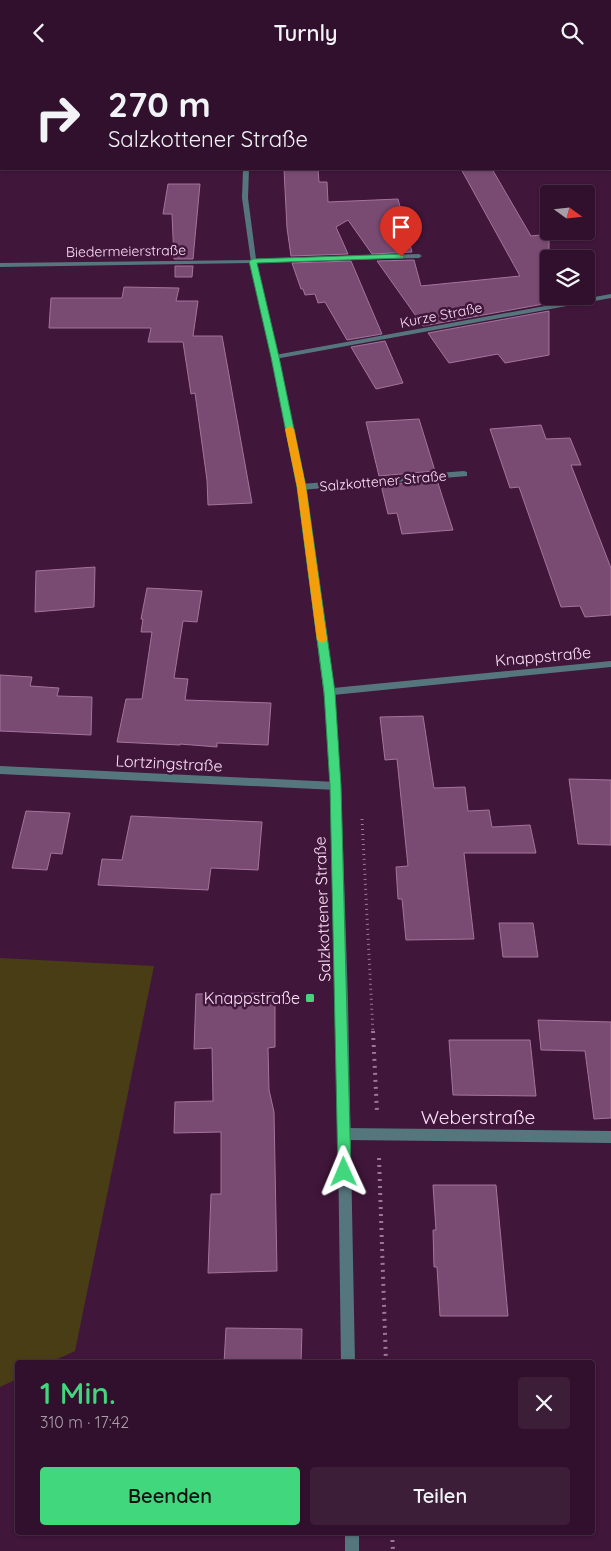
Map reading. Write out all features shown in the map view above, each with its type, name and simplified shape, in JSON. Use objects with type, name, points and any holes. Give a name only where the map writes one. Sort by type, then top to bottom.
[{"type":"street","name":"Salzkottener Straße","points":[[246,170],[245,199],[253,261],[302,487],[329,692],[336,786],[348,1360]]},
{"type":"street","points":[[253,261],[419,256]]},
{"type":"street","name":"Biedermeierstraße","points":[[0,265],[253,261]]},
{"type":"street","name":"Kurze Straße","points":[[275,357],[611,296]]},
{"type":"street","name":"Salzkottener Straße","points":[[302,487],[464,474]]},
{"type":"street","name":"Knappstraße","points":[[329,692],[611,664]]},
{"type":"street","name":"Lortzingstraße","points":[[0,770],[336,786]]},
{"type":"street","name":"Weberstraße","points":[[344,1134],[611,1137]]},
{"type":"street","points":[[352,1535],[352,1551]]},
{"type":"path","points":[[362,816],[378,1135],[386,1360]]},
{"type":"path","points":[[392,1535],[393,1551]]},
{"type":"shaded area","points":[[0,958],[154,966],[75,1351],[55,1360],[15,1360],[15,1380],[0,1387]]},
{"type":"building","points":[[284,170],[318,170],[319,182],[327,182],[328,202],[398,199],[412,252],[372,254],[348,220],[336,227],[348,254],[291,256],[287,228]]},
{"type":"building","points":[[462,170],[493,170],[531,236],[540,235],[540,240],[549,240],[549,250],[540,250],[540,305],[423,326],[377,261],[414,260],[421,286],[520,276]]},
{"type":"building","points":[[168,184],[200,184],[193,259],[174,259],[172,214],[163,214]]},
{"type":"building","points":[[351,261],[382,334],[347,340],[325,302],[318,303],[315,294],[305,295],[292,263]]},
{"type":"building","points":[[175,266],[193,266],[192,277],[175,277]]},
{"type":"building","points":[[124,287],[179,288],[176,301],[198,301],[193,336],[222,336],[252,503],[208,505],[207,480],[195,393],[191,394],[183,342],[148,342],[151,328],[49,328],[51,298],[122,298]]},
{"type":"building","points":[[549,311],[549,355],[505,363],[498,354],[449,363],[428,333]]},
{"type":"building","points":[[385,341],[403,383],[376,389],[351,347]]},
{"type":"building","points":[[419,419],[435,471],[379,476],[366,422]]},
{"type":"building","points":[[541,425],[546,439],[570,438],[581,465],[571,465],[611,568],[611,615],[585,617],[580,606],[561,607],[519,487],[510,488],[490,429]]},
{"type":"building","points":[[437,480],[453,530],[402,534],[397,513],[388,514],[381,485]]},
{"type":"building","points":[[95,567],[94,607],[35,612],[36,571]]},
{"type":"building","points":[[147,588],[202,591],[197,622],[183,621],[174,678],[188,679],[185,700],[271,703],[268,745],[217,743],[217,747],[117,742],[126,699],[142,699],[152,632],[141,632],[143,619],[141,619]]},
{"type":"building","points":[[0,675],[32,677],[30,686],[59,688],[57,696],[92,697],[91,735],[0,731]]},
{"type":"building","points":[[423,716],[434,788],[465,787],[468,811],[489,810],[492,827],[530,825],[536,853],[464,853],[474,939],[406,940],[402,899],[398,899],[396,867],[408,866],[397,759],[385,760],[380,717]]},
{"type":"building","points":[[569,779],[611,780],[611,845],[578,844]]},
{"type":"building","points":[[26,811],[70,813],[62,854],[51,853],[47,870],[12,868]]},
{"type":"building","points":[[131,816],[262,822],[258,870],[211,868],[208,890],[98,885],[102,859],[122,860]]},
{"type":"building","points":[[499,923],[533,923],[538,957],[503,957]]},
{"type":"building","points":[[275,993],[275,1047],[268,1048],[269,1090],[274,1112],[277,1271],[208,1273],[211,1194],[221,1194],[221,1132],[174,1133],[175,1102],[213,1101],[212,1048],[194,1049],[196,994]]},
{"type":"building","points":[[538,1020],[611,1022],[611,1118],[594,1119],[585,1051],[541,1050]]},
{"type":"building","points":[[449,1040],[530,1040],[536,1096],[453,1095]]},
{"type":"building","points":[[433,1185],[496,1185],[508,1316],[440,1316],[437,1267],[434,1267],[433,1230],[436,1230]]},
{"type":"building","points":[[226,1328],[302,1329],[301,1360],[224,1360]]},
{"type":"slow traffic","points":[[290,429],[302,487],[322,640]]},
{"type":"place","name":"Knappstraße","points":[[310,998]]},
{"type":"route","points":[[344,1172],[336,786],[329,692],[302,487],[253,261],[401,257]]}]
